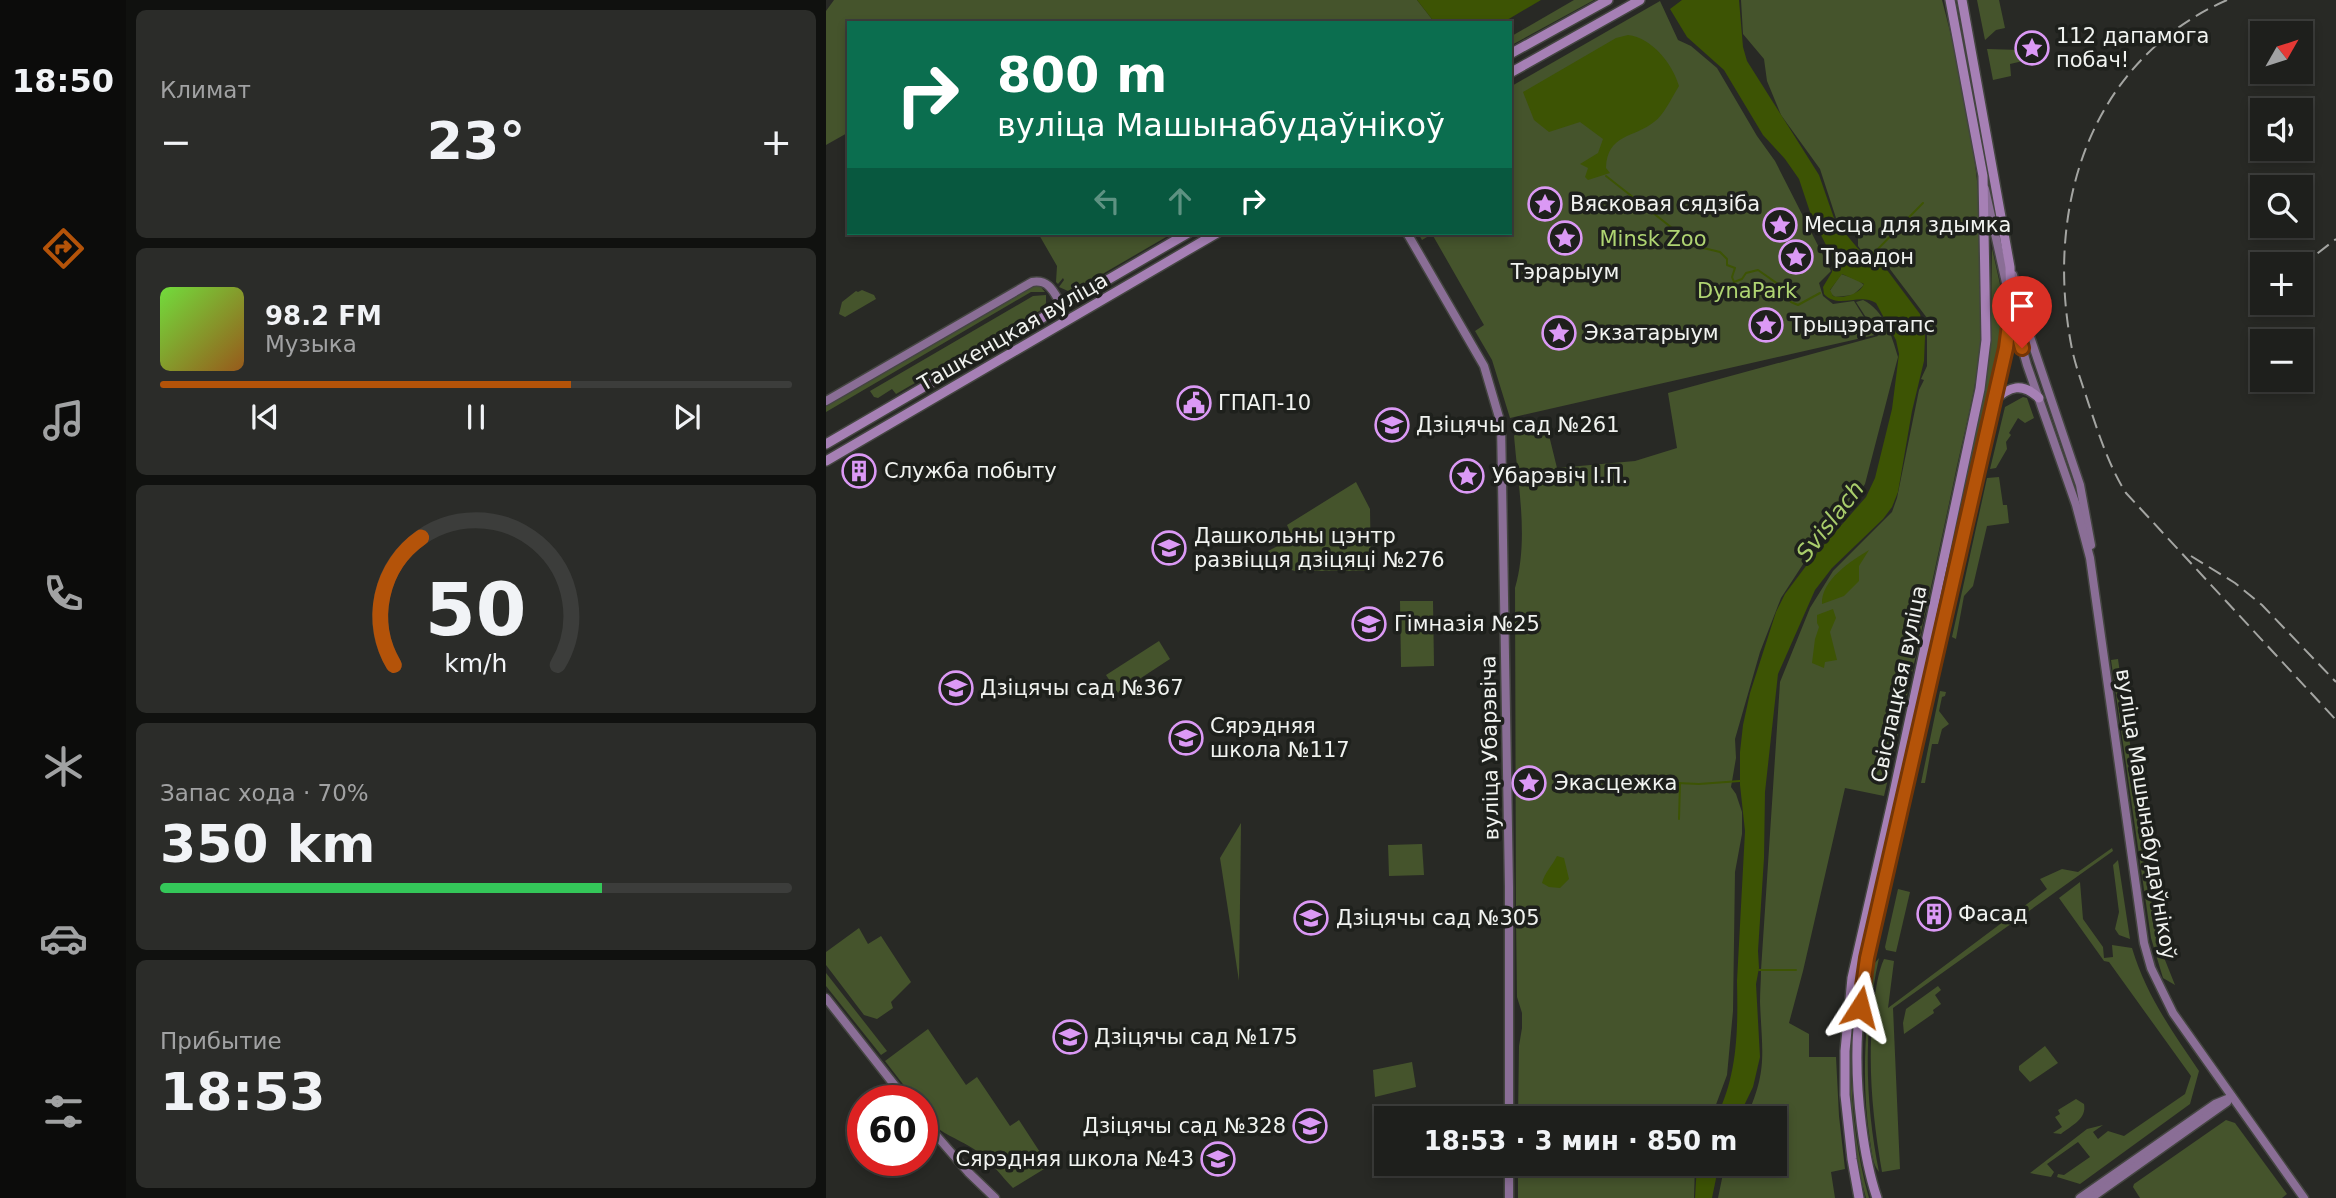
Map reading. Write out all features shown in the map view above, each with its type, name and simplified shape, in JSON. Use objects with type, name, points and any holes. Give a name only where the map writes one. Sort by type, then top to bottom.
[{"type":"main road","points":[[1512,53],[1608,0]]},
{"type":"main road","points":[[1512,72],[1640,0]]},
{"type":"main road","points":[[1952,0],[1968,34]]},
{"type":"main road","name":"вуліца Машынабудаўнікоў","points":[[1952,0],[1983,176],[2011,309],[2076,505],[2090,558]]},
{"type":"main road","name":"вуліца Машынабудаўнікоў","points":[[1962,0],[2010,267],[2022,313],[2080,485],[2088,526],[2090,558],[2148,956],[2157,982],[2173,1013],[2304,1198]]},
{"type":"main road","name":"Свіслацкая вуліца","points":[[1859,1198],[1845,1095],[1847,1017],[1857,953],[1980,388],[1986,340],[1983,176]]},
{"type":"main road","name":"Ташкенцкая вуліца","points":[[826,444],[1185,235]]},
{"type":"main road","name":"Ташкенцкая вуліца","points":[[826,461],[1214,235]]},
{"type":"main road","name":"вуліца Убарэвіча","points":[[1408,235],[1484,366],[1501,424],[1509,887],[1509,1106]]},
{"type":"main road","name":"Свіслацкая вуліца","points":[[1877,1198],[1868,1159],[1856,1050],[1867,958],[2006,348],[2011,309],[2010,267]]},
{"type":"main road","points":[[826,401],[1032,282],[1047,284],[1069,320]]},
{"type":"main road","points":[[1993,401],[2010,388],[2017,387],[2025,388],[2039,398]]},
{"type":"main road","points":[[826,998],[894,1085]]},
{"type":"main road","points":[[2080,1198],[2207,1109],[2232,1097]]},
{"type":"main road","points":[[2091,1198],[2219,1109],[2232,1097]]},
{"type":"main road","points":[[938,1137],[995,1198]]},
{"type":"main road","points":[[1509,1176],[1509,1198]]},
{"type":"green space","points":[[834,0],[1417,0],[1433,21],[847,21],[847,133],[826,145],[826,11]]},
{"type":"green space","points":[[1574,0],[1594,0],[1512,45],[1512,36]]},
{"type":"green space","points":[[1741,0],[1942,0],[1969,124],[1980,208],[1983,293],[1977,373],[1884,796],[1845,788],[1789,1023],[1809,1034],[1809,1057],[1836,1057],[1845,1169],[1831,1172],[1835,1198],[1718,1198],[1723,1176],[1787,1176],[1787,1106],[1751,1106],[1758,1087],[1762,1061],[1761,970],[1780,682],[1810,608],[1833,571],[1892,512],[1919,390],[1924,380],[1921,379],[1927,366],[1927,318],[1880,256],[1861,250],[1858,238],[1836,218],[1820,169],[1781,115],[1767,81],[1764,59],[1743,34]]},
{"type":"green space","points":[[1977,0],[1999,0],[2005,28],[1996,30],[1985,40]]},
{"type":"green space","name":"Minsk Zoo","points":[[1660,1],[1678,40],[1691,46],[1717,68],[1775,161],[1831,271],[1819,283],[1823,296],[1833,304],[1854,301],[1875,335],[1510,418],[1492,360],[1475,331],[1484,325],[1433,235],[1512,235],[1512,86]]},
{"type":"green space","points":[[1987,49],[2021,50],[2023,61],[2010,64],[2011,76],[1993,80]]},
{"type":"green space","points":[[1039,235],[1170,235],[1075,290],[1068,291],[1059,287],[1064,280],[1063,278],[1058,284],[1056,282],[1057,266]]},
{"type":"green space","points":[[1992,248],[2005,307],[1999,350],[1899,799],[1897,798],[1983,396],[1991,318]]},
{"type":"green space","points":[[1841,274],[1864,285],[1853,295],[1835,297],[1829,292]]},
{"type":"green space","points":[[1032,285],[1040,286],[1045,292],[1031,292],[826,412],[826,406]]},
{"type":"green space","points":[[862,290],[874,295],[876,299],[845,317],[839,314],[842,302],[856,291]]},
{"type":"green space","points":[[1046,295],[1046,303],[1041,310],[896,394],[892,389],[878,398],[870,391],[1033,296]]},
{"type":"green space","points":[[1863,300],[1870,304],[1882,317],[1898,357],[1865,484],[1843,518],[1809,555],[1781,598],[1760,652],[1735,739],[1736,758],[1731,787],[1742,812],[1742,834],[1735,872],[1733,1011],[1727,1075],[1715,1106],[1518,1106],[1522,1013],[1517,997],[1515,588],[1522,532],[1514,436],[1519,429],[1546,423],[1557,468],[1635,461],[1677,448],[1668,393],[1878,336],[1856,302]]},
{"type":"green space","points":[[2023,397],[2027,398],[2034,418],[2025,423],[2018,418],[2009,433],[2011,435],[2006,442],[2007,449],[1996,468],[1990,469],[2005,407]]},
{"type":"green space","points":[[1985,477],[1949,636],[1947,633],[1981,482]]},
{"type":"green space","points":[[1999,477],[2009,523],[1987,526],[1973,586],[1964,596],[1956,639],[1952,637],[1987,478]]},
{"type":"green space","points":[[1356,482],[1370,509],[1371,571],[1295,571],[1278,566],[1268,551],[1293,538],[1287,525]]},
{"type":"green space","points":[[1400,601],[1433,601],[1434,666],[1401,667]]},
{"type":"green space","points":[[1159,641],[1170,659],[1118,693],[1106,675]]},
{"type":"green space","points":[[2118,659],[2159,945],[2175,985],[2163,978],[2151,938],[2111,660]]},
{"type":"green space","points":[[1940,691],[1946,692],[1939,711],[1949,724],[1942,729],[1938,744],[1932,744],[1925,783],[1921,783]]},
{"type":"green space","points":[[1895,807],[1898,807],[1863,956],[1851,1054],[1855,1127],[1869,1198],[1866,1198],[1855,1148],[1850,1099],[1851,1050],[1855,1001],[1863,953]]},
{"type":"green space","points":[[1241,823],[1239,981],[1220,858]]},
{"type":"green space","points":[[1422,844],[1424,875],[1389,876],[1388,845]]},
{"type":"green space","points":[[2112,848],[2113,851],[1893,1008],[1900,1169],[1882,1172],[1873,1108],[1871,1045],[1876,992],[1884,959],[1894,961],[1888,1008],[2047,889],[2040,879],[2062,869],[2078,872]]},
{"type":"green space","points":[[2118,860],[2130,939],[2119,935],[2115,929],[2119,912],[2113,865]]},
{"type":"green space","points":[[2080,882],[2083,919],[2103,947],[2104,958],[2113,957],[2112,945],[2132,948],[2152,997],[2199,1071],[2190,1104],[2080,1184],[2057,1177],[2090,1157],[2078,1142],[2047,1164],[2054,1172],[2051,1177],[2030,1173],[2087,1129],[2103,1125],[2093,1132],[2098,1139],[2108,1131],[2124,1136],[2185,1094],[2191,1076],[2059,898]]},
{"type":"green space","points":[[1898,889],[1910,892],[1896,952],[1886,950],[1885,947]]},
{"type":"green space","points":[[859,928],[868,944],[881,936],[911,982],[891,1002],[893,1008],[877,1019],[864,1015],[826,965],[826,952]]},
{"type":"green space","points":[[1879,958],[1870,1011],[1868,1065],[1871,1119],[1879,1172],[1870,1141],[1865,1074],[1871,986],[1874,964]]},
{"type":"green space","points":[[826,973],[887,1051],[881,1055],[826,986]]},
{"type":"green space","points":[[1938,986],[1941,990],[1935,995],[1941,1004],[1933,1010],[1934,1013],[1904,1034],[1906,1009]]},
{"type":"green space","points":[[928,1029],[966,1085],[977,1077],[1010,1126],[1019,1120],[1049,1166],[1013,1188],[982,1155],[938,1128],[938,1085],[904,1085],[885,1061]]},
{"type":"green space","points":[[2045,1046],[2058,1063],[2030,1082],[2019,1070],[2019,1066]]},
{"type":"green space","points":[[1412,1062],[1416,1087],[1375,1097],[1373,1070]]},
{"type":"green space","points":[[2076,1099],[2084,1104],[2081,1118],[2061,1134],[2053,1133],[2062,1127],[2055,1117],[2060,1114],[2058,1110]]},
{"type":"green space","points":[[2226,1120],[2235,1123],[2287,1194],[2282,1198],[2140,1198],[2133,1187],[2134,1184]]},
{"type":"green space","points":[[1518,1176],[1695,1176],[1694,1198],[1518,1198]]},
{"type":"shaded area","points":[[1417,0],[1541,0],[1505,21],[1433,21]]},
{"type":"shaded area","points":[[1682,0],[1739,0],[1743,47],[1747,61],[1819,175],[1835,221],[1860,251],[1884,266],[1920,314],[1925,336],[1924,361],[1898,492],[1892,507],[1832,568],[1815,590],[1778,674],[1765,792],[1759,968],[1756,984],[1760,1057],[1753,1087],[1744,1106],[1721,1106],[1733,1068],[1737,1034],[1745,831],[1740,785],[1743,725],[1750,693],[1776,612],[1785,594],[1866,497],[1875,478],[1892,409],[1899,354],[1896,340],[1876,303],[1863,299],[1836,301],[1824,294],[1823,287],[1832,272],[1833,263],[1811,215],[1799,179],[1763,135],[1724,70],[1687,37],[1670,9]],"holes":[[[1842,274],[1864,284],[1855,293],[1837,297],[1833,296],[1830,290]]]},
{"type":"shaded area","points":[[1628,35],[1645,41],[1660,53],[1679,86],[1658,119],[1623,138],[1611,149],[1606,168],[1610,173],[1588,180],[1585,177],[1588,168],[1580,164],[1598,153],[1603,139],[1580,122],[1549,132],[1534,120],[1523,92],[1616,38]]},
{"type":"shaded area","points":[[1869,550],[1859,566],[1859,581],[1844,596],[1822,604],[1826,587],[1838,572]]},
{"type":"shaded area","points":[[1833,609],[1836,618],[1830,632],[1837,660],[1825,662],[1824,668],[1812,663],[1819,627],[1817,615]]},
{"type":"shaded area","points":[[1557,856],[1564,858],[1569,879],[1560,888],[1542,883]]},
{"type":"shaded area","points":[[1696,1176],[1717,1176],[1712,1198],[1695,1198]]},
{"type":"waterway","points":[[1606,176],[1695,246],[1720,252],[1727,259],[1727,265],[1735,268],[1732,277],[1734,282],[1742,279],[1746,273],[1758,270],[1782,287],[1791,302],[1798,305],[1820,293]]},
{"type":"waterway","points":[[1870,257],[1923,203]]},
{"type":"waterway","points":[[1567,778],[1699,784],[1740,781]]},
{"type":"waterway","points":[[1679,819],[1680,783]]},
{"type":"waterway","points":[[1759,970],[1796,970]]},
{"type":"railway","points":[[2227,0],[2180,27],[2141,61],[2110,100],[2087,145],[2072,193],[2065,244],[2065,296],[2072,349],[2101,439],[2126,493],[2336,720]]},
{"type":"railway","points":[[2313,257],[2336,239]]},
{"type":"railway","points":[[2191,556],[2235,583],[2262,605],[2336,682]]},
{"type":"place","name":"112 дапамога побач!","points":[[2032,48]]},
{"type":"place","name":"Вясковая сядзіба","points":[[1545,204]]},
{"type":"place","name":"Месца для здымка","points":[[1780,225]]},
{"type":"place","name":"Тэрарыум","points":[[1565,238]]},
{"type":"place","name":"Траадон","points":[[1796,257]]},
{"type":"place","name":"Трыцэратапс","points":[[1766,325]]},
{"type":"place","name":"Экзатарыум","points":[[1559,333]]},
{"type":"place","name":"ГПАП-10","points":[[1194,403]]},
{"type":"place","name":"Дзіцячы сад №261","points":[[1392,425]]},
{"type":"place","name":"Служба побыту","points":[[859,471]]},
{"type":"place","name":"Убарэвіч І.П.","points":[[1467,476]]},
{"type":"place","name":"Дашкольны цэнтр развіцця дзіцяці №276","points":[[1169,548]]},
{"type":"place","name":"Гімназія №25","points":[[1369,624]]},
{"type":"place","name":"Дзіцячы сад №367","points":[[956,688]]},
{"type":"place","name":"Сярэдняя школа №117","points":[[1186,738]]},
{"type":"place","name":"Экасцежка","points":[[1529,783]]},
{"type":"place","name":"Фасад","points":[[1934,914]]},
{"type":"place","name":"Дзіцячы сад №305","points":[[1311,918]]},
{"type":"place","name":"Дзіцячы сад №175","points":[[1070,1037]]},
{"type":"place","name":"Дзіцячы сад №328","points":[[1310,1126]]},
{"type":"place","name":"Сярэдняя школа №43","points":[[1218,1159]]},
{"type":"route","points":[[1860,1007],[1867,958],[2006,348],[2011,309],[2022,348]]},
{"type":"park label","name":"DynaPark","points":[[1747,291]]},
{"type":"water label","name":"Svislach","points":[[1830,521]]}]
